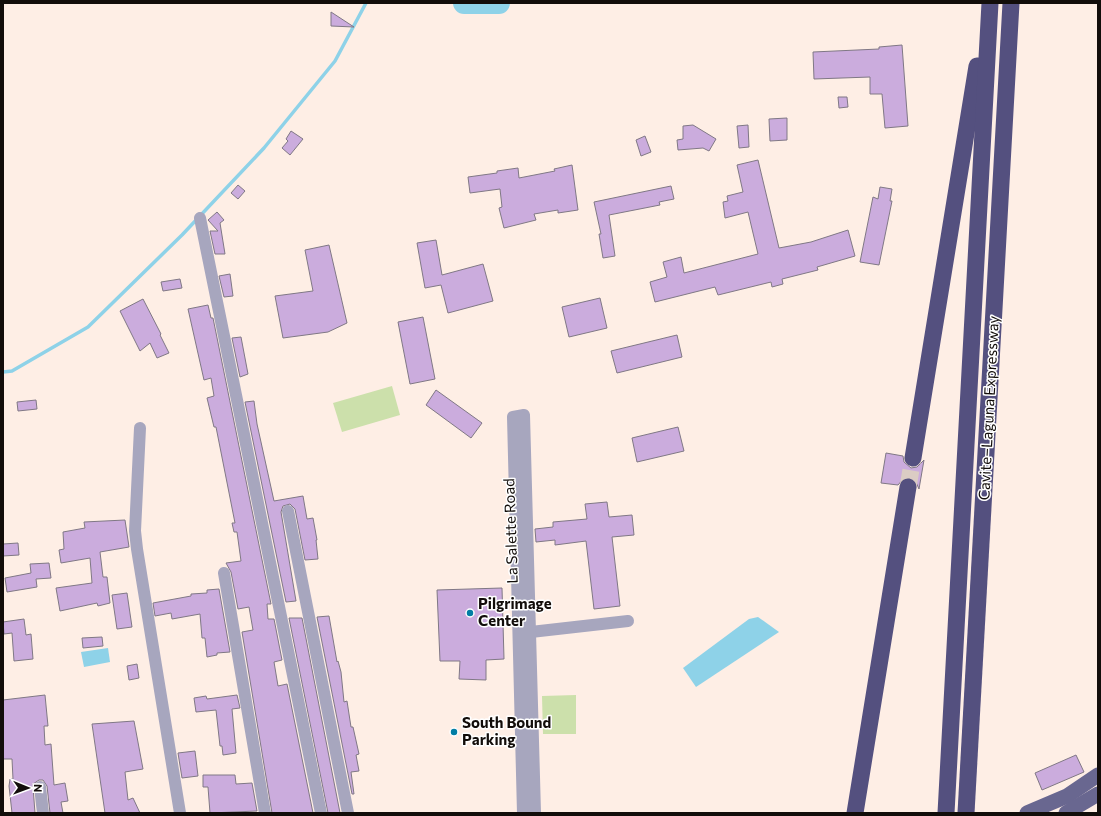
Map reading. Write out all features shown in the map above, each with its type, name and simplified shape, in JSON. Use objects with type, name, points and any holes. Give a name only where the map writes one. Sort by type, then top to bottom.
[{"type":"highway","points":[[913,458],[988,3]]},
{"type":"highway","name":"Cavite–Laguna Expressway","points":[[946,813],[988,3]]},
{"type":"highway","name":"Cavite–Laguna Expressway","points":[[966,813],[1011,3]]},
{"type":"highway","points":[[855,813],[908,487]]},
{"type":"main road","points":[[1033,811],[1067,796],[1098,775]]},
{"type":"main road","points":[[1066,813],[1098,794]]},
{"type":"street","points":[[200,218],[321,813]]},
{"type":"street","name":"La Salette Road","points":[[518,416],[524,632],[535,813]]},
{"type":"street","points":[[140,428],[135,531],[180,813]]},
{"type":"street","points":[[288,511],[348,813]]},
{"type":"street","points":[[224,573],[265,813]]},
{"type":"street","points":[[524,632],[628,621]]},
{"type":"street","name":"La Salette Road","points":[[523,813],[524,632]]},
{"type":"street","points":[[40,787],[43,813]]},
{"type":"green space","points":[[392,386],[400,415],[342,432],[333,403]]},
{"type":"green space","points":[[576,695],[576,734],[543,734],[542,696]]},
{"type":"water","points":[[758,617],[779,632],[696,687],[683,668],[749,619]]},
{"type":"water","points":[[108,648],[110,662],[84,667],[81,652]]},
{"type":"building","points":[[331,12],[354,27],[331,26]]},
{"type":"building","points":[[902,45],[908,126],[885,128],[882,94],[870,94],[870,77],[814,79],[813,52],[879,49],[879,47]]},
{"type":"building","points":[[838,97],[847,97],[848,107],[839,108]]},
{"type":"building","points":[[787,118],[787,140],[770,141],[769,119]]},
{"type":"building","points":[[693,125],[716,139],[709,151],[703,148],[678,150],[677,140],[683,139],[683,126]]},
{"type":"building","points":[[748,125],[749,147],[739,148],[737,126]]},
{"type":"building","points":[[291,131],[303,139],[290,155],[282,148],[288,141],[286,139]]},
{"type":"building","points":[[645,136],[651,152],[641,156],[636,140]]},
{"type":"building","points":[[758,160],[779,248],[811,242],[848,230],[855,256],[817,267],[818,270],[782,279],[783,284],[772,287],[771,282],[718,295],[715,287],[655,302],[650,282],[667,277],[663,262],[681,257],[684,273],[758,254],[748,212],[725,218],[723,202],[728,201],[727,196],[743,192],[737,165]]},
{"type":"building","points":[[572,165],[578,210],[558,213],[558,210],[534,214],[536,220],[504,228],[499,208],[502,207],[500,189],[470,193],[468,177],[497,173],[497,171],[518,168],[519,178],[555,171],[554,169]]},
{"type":"building","points":[[238,185],[245,191],[238,199],[231,193]]},
{"type":"building","points":[[671,186],[674,199],[659,202],[660,205],[609,215],[615,256],[603,258],[599,234],[601,234],[594,202]]},
{"type":"building","points":[[880,187],[892,189],[890,201],[892,201],[879,265],[860,262],[873,197],[878,199]]},
{"type":"building","points":[[217,212],[224,220],[220,223],[225,254],[215,254],[210,231],[218,231],[208,220]]},
{"type":"building","points":[[436,240],[442,275],[483,264],[493,301],[448,313],[441,285],[425,288],[417,243]]},
{"type":"building","points":[[329,245],[347,323],[328,332],[283,338],[275,296],[313,291],[305,250]]},
{"type":"building","points":[[230,274],[233,296],[224,297],[219,276]]},
{"type":"building","points":[[180,279],[182,288],[163,291],[161,282]]},
{"type":"building","points":[[600,298],[607,328],[569,337],[562,307]]},
{"type":"building","points":[[143,299],[169,353],[157,358],[150,343],[140,351],[120,311]]},
{"type":"building","points":[[208,305],[211,318],[213,318],[271,604],[267,604],[268,619],[274,619],[282,660],[274,662],[278,686],[287,684],[313,813],[272,813],[242,632],[253,630],[249,607],[238,609],[231,572],[226,563],[241,561],[237,532],[234,532],[232,523],[235,523],[216,427],[214,427],[207,398],[214,396],[211,378],[204,380],[188,309]]},
{"type":"building","points":[[423,317],[435,379],[410,384],[398,322]]},
{"type":"building","points":[[677,335],[682,357],[617,373],[611,351]]},
{"type":"building","points":[[241,337],[248,374],[240,377],[232,338]]},
{"type":"building","points":[[436,390],[482,423],[471,438],[426,405]]},
{"type":"building","points":[[36,400],[37,409],[18,411],[17,402]]},
{"type":"building","points":[[254,401],[257,424],[274,501],[303,496],[307,519],[313,518],[317,540],[318,559],[305,560],[295,509],[290,504],[283,506],[281,512],[296,601],[286,602],[245,402]]},
{"type":"building","points":[[678,427],[684,451],[637,462],[632,438]]},
{"type":"building","points":[[886,453],[903,456],[904,462],[911,468],[917,467],[924,460],[919,489],[915,480],[910,477],[904,478],[898,485],[881,483]]},
{"type":"building","points":[[607,502],[609,517],[632,515],[634,535],[612,537],[620,606],[594,609],[586,541],[555,545],[555,540],[536,542],[535,529],[553,527],[553,522],[587,519],[585,504]]},
{"type":"building","points":[[125,520],[129,547],[100,552],[103,577],[107,577],[110,603],[98,606],[97,603],[60,611],[56,588],[92,583],[90,558],[61,563],[59,550],[64,549],[63,532],[85,528],[84,522]]},
{"type":"building","points":[[18,543],[19,555],[3,556],[3,544]]},
{"type":"building","points":[[49,563],[51,578],[36,579],[37,587],[7,592],[5,578],[31,573],[30,564]]},
{"type":"building","name":"Pilgrimage Center","points":[[502,588],[504,659],[486,660],[486,680],[459,679],[460,661],[440,661],[437,590]]},
{"type":"building","points":[[219,589],[230,652],[217,653],[217,655],[207,657],[205,638],[202,638],[200,614],[172,619],[171,613],[155,616],[153,603],[191,596],[191,594],[207,593],[207,590]]},
{"type":"building","points":[[127,593],[132,627],[117,629],[112,595]]},
{"type":"building","points":[[329,616],[337,662],[338,661],[341,672],[344,702],[347,701],[351,727],[353,727],[359,754],[356,755],[359,771],[351,772],[354,794],[352,794],[317,617]]},
{"type":"building","points":[[289,618],[302,618],[340,813],[328,813]]},
{"type":"building","points":[[24,619],[26,635],[31,634],[33,659],[14,661],[12,633],[4,634],[3,622]]},
{"type":"building","points":[[102,637],[103,646],[83,648],[82,638]]},
{"type":"building","points":[[137,664],[139,678],[129,680],[127,666]]},
{"type":"building","points":[[45,695],[48,726],[44,726],[45,745],[51,744],[54,785],[65,783],[68,801],[61,802],[63,813],[50,813],[47,786],[43,780],[39,780],[33,784],[35,813],[12,813],[9,786],[10,779],[13,779],[12,759],[3,759],[3,700]]},
{"type":"building","points":[[237,695],[240,708],[232,709],[236,753],[223,755],[222,746],[220,746],[216,710],[196,712],[194,698],[206,696],[207,699]]},
{"type":"building","points":[[134,721],[143,769],[125,772],[128,800],[133,798],[140,813],[105,813],[92,724]]},
{"type":"building","points":[[195,751],[198,776],[182,778],[178,753]]},
{"type":"building","points":[[1076,755],[1084,772],[1042,790],[1035,773]]},
{"type":"building","points":[[203,775],[235,775],[236,784],[252,783],[257,811],[210,813],[208,787],[203,787]]},
{"type":"waterway","points":[[3,372],[12,371],[88,327],[182,235],[264,148],[335,61],[366,3]]},
{"type":"waterway","points":[[464,3],[499,3]]},
{"type":"tunnel","points":[[908,487],[913,458]]},
{"type":"place","name":"Pilgrimage Center","points":[[470,613]]},
{"type":"place","name":"South Bound Parking","points":[[454,732]]}]
